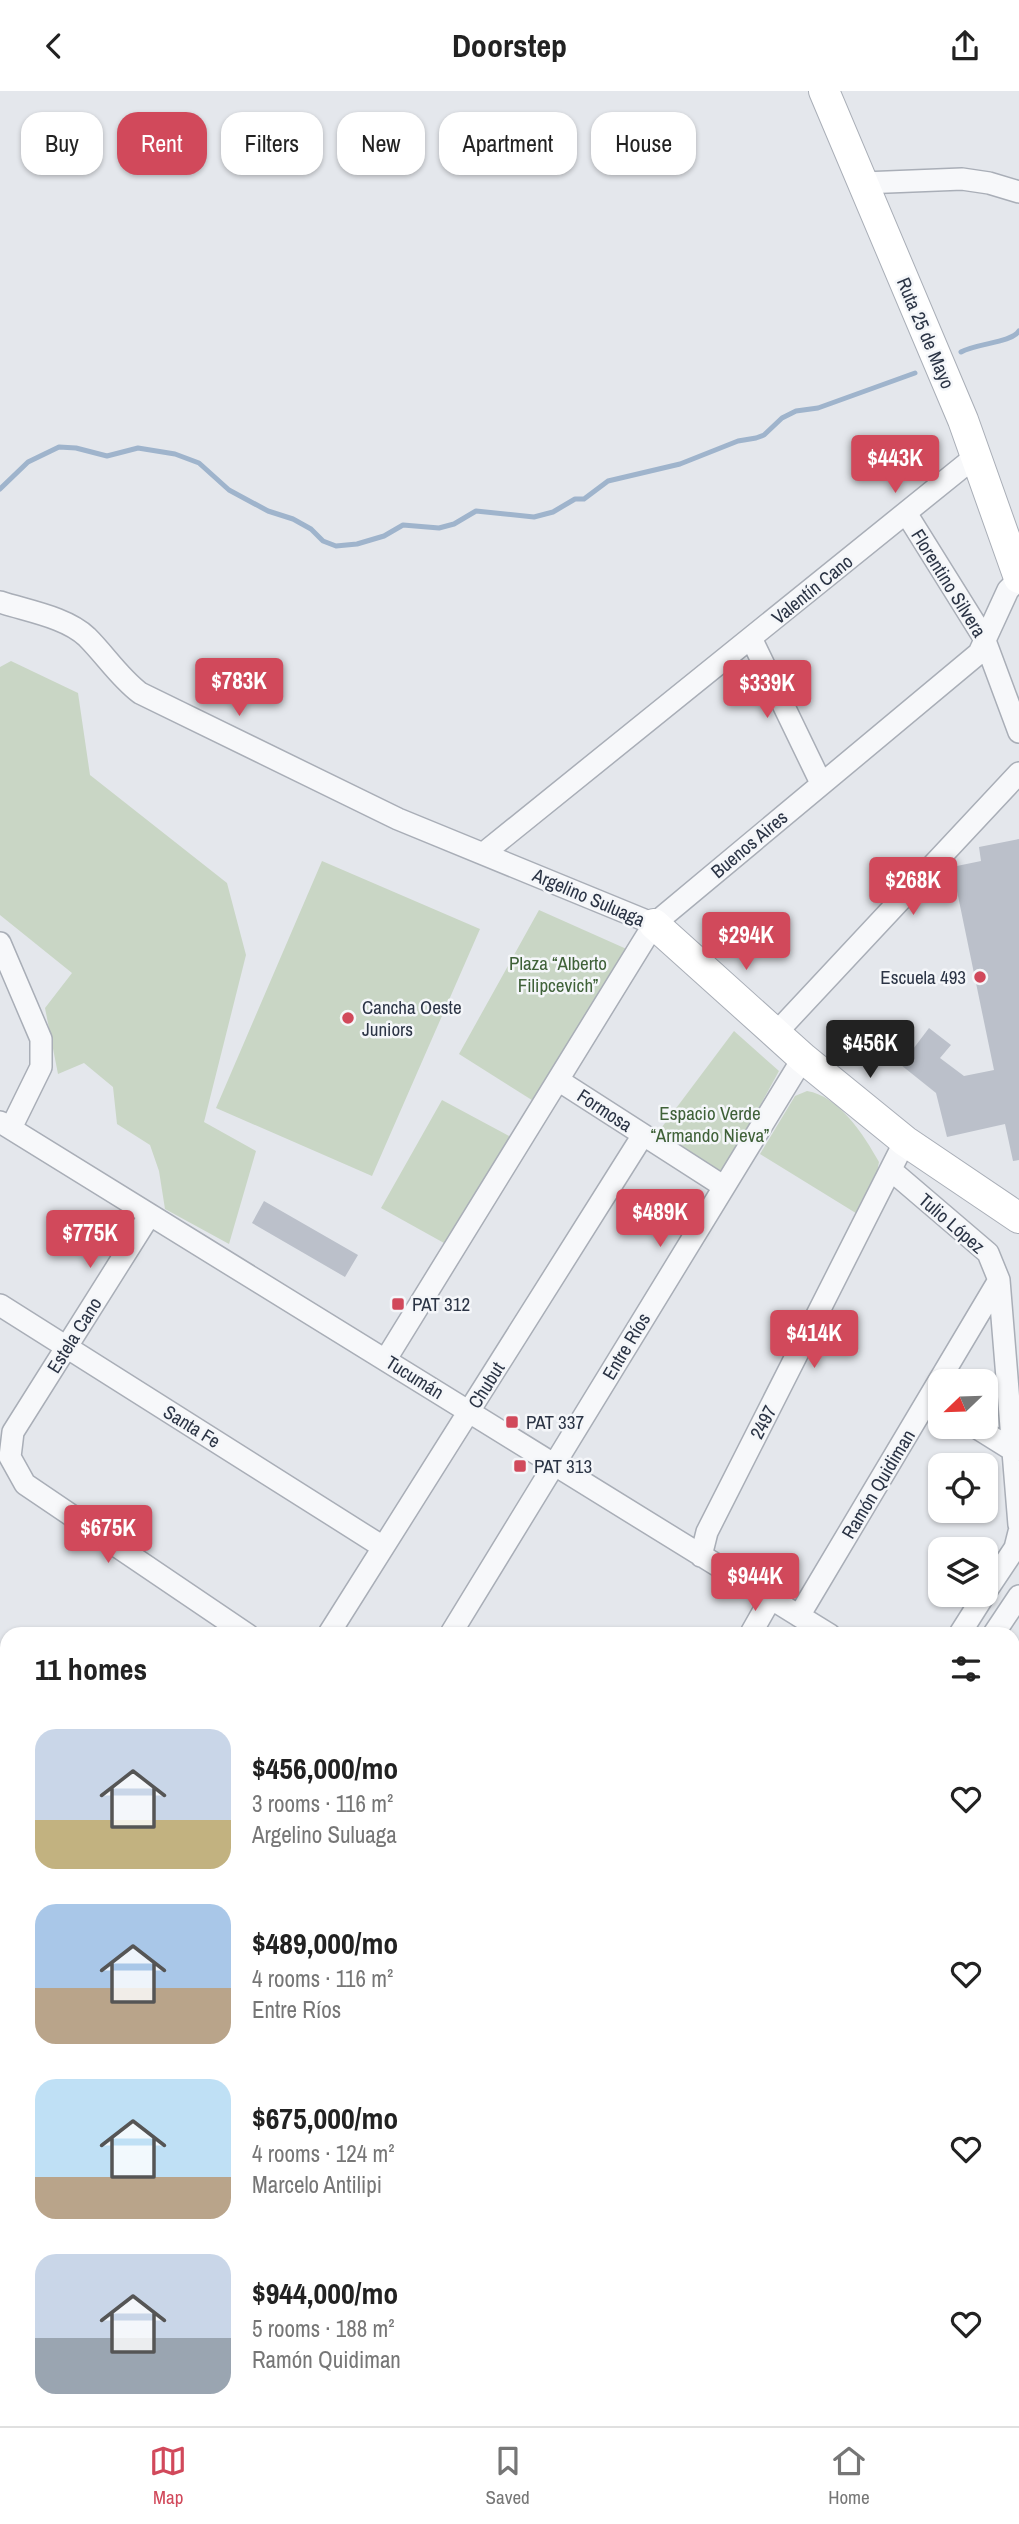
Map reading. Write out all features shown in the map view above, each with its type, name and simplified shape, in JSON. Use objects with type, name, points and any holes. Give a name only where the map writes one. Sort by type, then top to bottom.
[{"type":"main road","name":"Ruta 25 de Mayo","points":[[824,91],[976,456],[1019,578]]},
{"type":"main road","name":"Argelino Suluaga","points":[[654,924],[803,1058],[905,1141],[1019,1218]]},
{"type":"street","points":[[863,183],[962,179],[989,183],[1019,192]]},
{"type":"street","name":"Valentín Cano","points":[[484,853],[976,456]]},
{"type":"street","name":"Florentino Silvera","points":[[906,513],[984,638],[1019,732]]},
{"type":"street","name":"Buenos Aires","points":[[386,1359],[654,924],[979,653],[1008,590],[1019,578]]},
{"type":"street","name":"Argelino Suluaga","points":[[0,602],[71,626],[86,636],[107,662],[140,694],[398,819],[654,924]]},
{"type":"street","points":[[751,638],[821,783]]},
{"type":"street","points":[[776,1033],[1019,773]]},
{"type":"street","points":[[0,943],[41,1039],[41,1067],[5,1125]]},
{"type":"street","name":"Entre Ríos","points":[[455,1627],[803,1058]]},
{"type":"street","name":"Formosa","points":[[558,1080],[723,1186]]},
{"type":"street","name":"Tucumán","points":[[5,1125],[817,1627]]},
{"type":"street","name":"Chubut","points":[[333,1627],[643,1135]]},
{"type":"street","name":"2497","points":[[701,1556],[707,1532],[905,1141]]},
{"type":"street","name":"Tulio López","points":[[892,1171],[988,1253],[999,1280],[1019,1525]]},
{"type":"street","name":"Estela Cano","points":[[149,1216],[13,1432],[10,1457],[25,1484],[236,1627]]},
{"type":"street","name":"Ramón Quidiman","points":[[952,1369],[999,1280]]},
{"type":"street","name":"Santa Fe","points":[[0,1305],[383,1547]]},
{"type":"street","name":"Ramón Quidiman","points":[[799,1616],[928,1412]]},
{"type":"street","points":[[995,1439],[1014,1451]]},
{"type":"street","points":[[998,1574],[1015,1548],[1019,1532]]},
{"type":"street","points":[[998,1627],[1019,1597]]},
{"type":"street","points":[[755,1627],[771,1598]]},
{"type":"street","points":[[963,1627],[976,1607]]},
{"type":"green space","points":[[11,661],[78,693],[90,775],[227,883],[246,955],[204,1122],[256,1151],[229,1244],[165,1209],[159,1171],[150,1145],[117,1124],[113,1087],[84,1063],[58,1074],[45,1008],[72,973],[0,915],[0,667]]},
{"type":"green space","name":"Cancha Oeste Juniors","points":[[322,861],[480,929],[372,1176],[216,1108]]},
{"type":"green space","name":"Plaza “Alberto Filipcevich”","points":[[539,910],[631,951],[535,1102],[459,1054]]},
{"type":"green space","name":"Espacio Verde “Armando Nieva”","points":[[734,1031],[779,1071],[721,1177],[656,1135]]},
{"type":"green space","points":[[807,1091],[830,1100],[840,1109],[858,1129],[879,1162],[872,1198],[859,1215],[760,1154],[795,1096]]},
{"type":"green space","points":[[442,1100],[511,1137],[444,1243],[381,1208]]},
{"type":"building","points":[[1019,839],[1019,1160],[1013,1161],[1005,1124],[947,1137],[936,1093],[901,1065],[929,1028],[951,1045],[940,1058],[964,1076],[994,1070],[952,867],[981,861],[979,847]]},
{"type":"building","points":[[264,1201],[358,1255],[345,1277],[252,1223]]},
{"type":"waterway","points":[[961,352],[1001,341],[1019,331]]},
{"type":"waterway","points":[[0,489],[28,462],[59,447],[76,448],[107,456],[138,448],[175,454],[199,463],[229,490],[268,511],[293,519],[311,529],[323,541],[336,546],[357,544],[384,536],[403,525],[439,528],[454,524],[476,511],[534,517],[553,512],[575,499],[584,499],[608,481],[680,464],[738,441],[756,438],[796,411],[818,408],[915,373]]},
{"type":"place","name":"Escuela 493","points":[[980,977]]},
{"type":"place","name":"Cancha Oeste Juniors","points":[[348,1018]]},
{"type":"place","name":"PAT 312","points":[[398,1304]]},
{"type":"place","name":"PAT 337","points":[[512,1422]]},
{"type":"place","name":"PAT 313","points":[[520,1466]]}]
